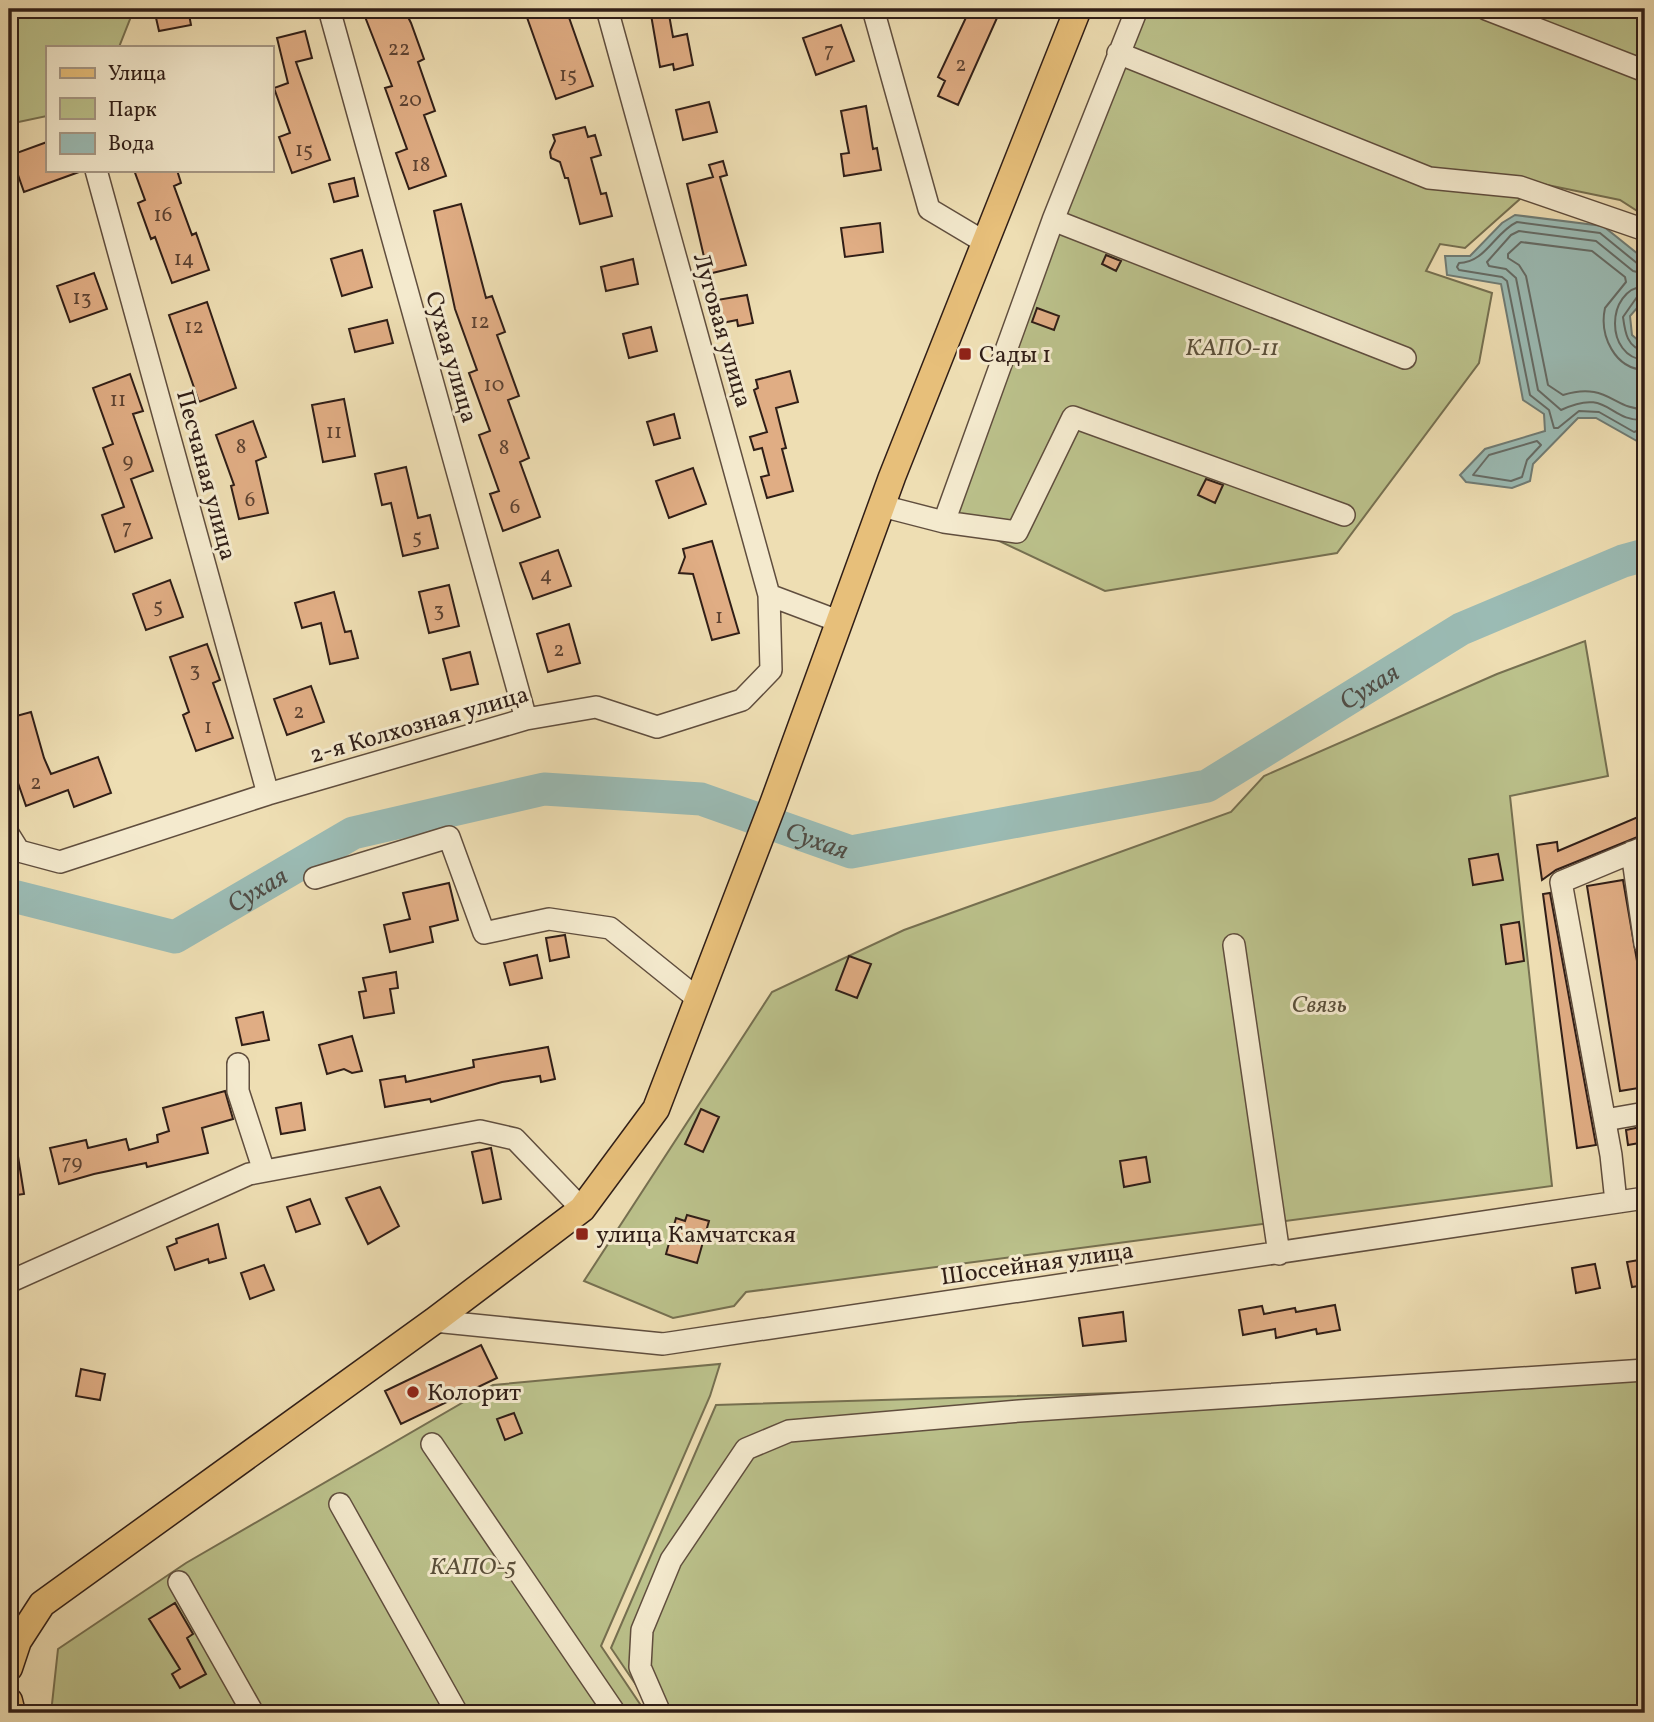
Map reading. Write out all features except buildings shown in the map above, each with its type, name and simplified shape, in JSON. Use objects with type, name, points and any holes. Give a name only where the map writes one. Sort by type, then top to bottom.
[{"type":"main road","points":[[9,1668],[13,1634],[42,1604],[434,1321],[582,1209],[656,1109],[773,804],[882,506],[1078,9]]},
{"type":"main road","points":[[9,1701],[12,1713]]},
{"type":"street","name":"Сухая улица","points":[[329,9],[526,719]]},
{"type":"street","name":"Луговая улица","points":[[607,9],[769,595]]},
{"type":"street","points":[[873,9],[929,209],[986,243]]},
{"type":"street","points":[[944,522],[1053,220],[1137,9]]},
{"type":"street","points":[[1486,9],[1645,71]]},
{"type":"street","points":[[1118,53],[1429,178],[1520,187],[1645,230]]},
{"type":"street","name":"Песчаная улица","points":[[97,172],[268,794]]},
{"type":"street","points":[[1053,220],[1405,358]]},
{"type":"street","points":[[882,506],[944,522],[1017,532],[1073,417],[1344,515]]},
{"type":"street","name":"2-я Колхозная улица","points":[[9,835],[19,851],[60,862],[268,794],[526,719],[596,707],[657,727],[742,701],[771,670],[769,595]]},
{"type":"street","points":[[769,595],[838,621]]},
{"type":"street","points":[[315,878],[449,837],[484,933],[549,919],[610,928],[698,999]]},
{"type":"street","points":[[1616,1202],[1605,1120],[1562,881],[1639,849],[1645,944]]},
{"type":"street","points":[[1234,945],[1279,1254]]},
{"type":"street","points":[[238,1064],[238,1091],[264,1171]]},
{"type":"street","points":[[1605,1120],[1645,1113]]},
{"type":"street","points":[[9,1282],[249,1174],[480,1131],[515,1139],[582,1209]]},
{"type":"street","name":"Шоссейная улица","points":[[434,1321],[663,1345],[1645,1198]]},
{"type":"street","points":[[660,1713],[640,1667],[642,1630],[671,1560],[746,1448],[789,1431],[1033,1410],[1645,1370]]},
{"type":"street","points":[[432,1444],[615,1713]]},
{"type":"street","points":[[340,1504],[457,1713]]},
{"type":"street","points":[[179,1582],[253,1713]]},
{"type":"green space","points":[[9,9],[134,9],[119,46],[46,46],[46,116],[9,124]]},
{"type":"green space","name":"КАПО-11","points":[[1146,9],[1645,9],[1645,216],[1620,200],[1538,183],[1465,248],[1440,244],[1426,271],[1492,293],[1479,363],[1337,553],[1105,591],[942,514]]},
{"type":"green space","name":"Связь","points":[[1585,641],[1608,776],[1510,796],[1552,1186],[746,1292],[734,1306],[673,1318],[584,1281],[772,992],[904,930],[1231,812],[1264,776],[1497,674]]},
{"type":"green space","name":"КАПО-5","points":[[720,1364],[710,1396],[601,1646],[646,1713],[58,1713],[52,1704],[58,1649],[186,1563],[493,1385]]},
{"type":"green space","points":[[1645,1377],[1645,1713],[655,1713],[611,1648],[716,1405]]},
{"type":"water","points":[[1515,215],[1603,226],[1643,258],[1645,299],[1630,316],[1632,335],[1645,346],[1645,433],[1637,441],[1596,418],[1578,418],[1533,464],[1530,481],[1512,488],[1466,482],[1460,475],[1485,449],[1545,431],[1544,414],[1523,400],[1501,284],[1447,275],[1445,256],[1470,256],[1502,223]]},
{"type":"waterway","name":"Сухая","points":[[9,895],[175,937],[353,833],[544,789],[701,799],[851,852],[1207,786],[1461,629],[1623,561],[1645,555]]},
{"type":"place","name":"Сады 1","points":[[965,354]]},
{"type":"place","name":"улица Камчатская","points":[[582,1234]]},
{"type":"place","name":"Колорит","points":[[413,1392]]}]
